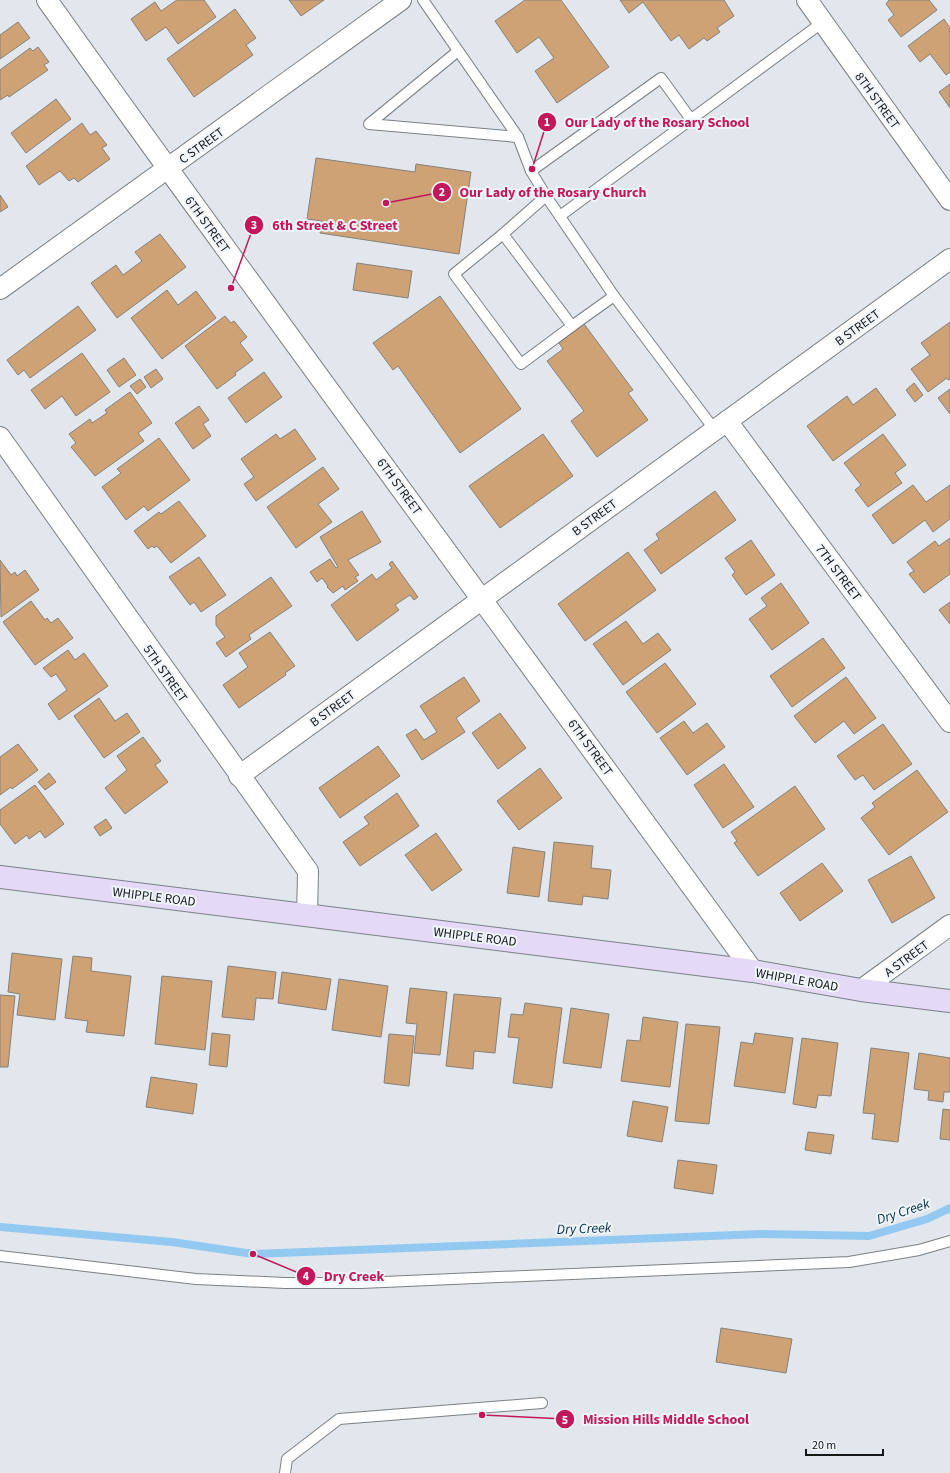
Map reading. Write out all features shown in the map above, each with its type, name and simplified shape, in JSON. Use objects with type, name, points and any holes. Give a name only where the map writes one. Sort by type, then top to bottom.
[{"type":"main road","name":"WHIPPLE ROAD","points":[[0,877],[753,971],[861,990],[950,1001]]},
{"type":"street","name":"6TH STREET","points":[[47,0],[167,169],[483,599],[753,971]]},
{"type":"street","name":"C STREET","points":[[0,290],[401,0]]},
{"type":"street","name":"8TH STREET","points":[[807,0],[950,200]]},
{"type":"street","name":"B STREET","points":[[239,776],[950,259]]},
{"type":"street","name":"7TH STREET","points":[[721,425],[950,722]]},
{"type":"street","name":"5TH STREET","points":[[0,437],[239,776],[308,871],[307,916]]},
{"type":"street","name":"A STREET","points":[[861,990],[950,925]]},
{"type":"lane","points":[[423,0],[518,137],[531,171],[546,196],[614,296],[721,425]]},
{"type":"lane","points":[[560,216],[690,118],[823,22]]},
{"type":"lane","points":[[458,51],[369,124],[518,137]]},
{"type":"lane","points":[[531,171],[661,78],[690,118]]},
{"type":"lane","points":[[546,196],[454,274],[521,364],[614,296]]},
{"type":"lane","points":[[503,234],[572,326]]},
{"type":"lane","points":[[0,1256],[196,1279],[285,1283],[361,1283],[849,1262],[919,1250],[950,1241]]},
{"type":"lane","points":[[285,1473],[287,1459],[339,1419],[542,1403]]},
{"type":"building","points":[[177,0],[204,0],[216,17],[178,44],[166,27],[146,41],[131,19],[155,2],[161,11]]},
{"type":"building","points":[[289,0],[324,0],[301,16]]},
{"type":"building","points":[[525,0],[561,0],[609,67],[557,103],[535,71],[554,58],[539,37],[517,53],[495,21]]},
{"type":"building","points":[[620,0],[724,0],[734,16],[717,28],[720,32],[707,41],[704,38],[689,49],[679,35],[671,41],[643,2],[629,13]]},
{"type":"building","points":[[889,0],[929,0],[937,10],[901,37],[888,20],[894,15],[886,4]]},
{"type":"building","points":[[235,9],[256,38],[246,45],[253,55],[194,97],[167,59]]},
{"type":"building","points":[[944,19],[950,28],[950,72],[946,75],[930,54],[920,62],[908,46]]},
{"type":"building","points":[[18,22],[30,38],[0,59],[0,35]]},
{"type":"building","points":[[38,47],[49,62],[44,65],[48,70],[9,97],[8,95],[0,100],[0,70],[30,48],[33,51]]},
{"type":"building","points":[[950,84],[950,108],[939,92]]},
{"type":"building","points":[[56,99],[71,119],[26,153],[11,133]]},
{"type":"building","points":[[82,123],[90,135],[96,131],[107,145],[102,148],[110,159],[78,182],[74,178],[69,181],[60,171],[39,185],[26,166]]},
{"type":"building","points":[[316,158],[415,172],[416,164],[471,172],[459,254],[320,233],[322,221],[307,219]]},
{"type":"building","points":[[0,195],[8,207],[0,212]]},
{"type":"building","points":[[160,234],[186,267],[117,318],[91,283],[116,265],[123,275],[142,261],[135,252]]},
{"type":"building","points":[[357,263],[412,271],[408,298],[353,290]]},
{"type":"building","points":[[167,290],[178,305],[196,291],[216,318],[162,359],[131,318]]},
{"type":"building","points":[[440,296],[521,409],[460,453],[398,366],[393,370],[373,343]]},
{"type":"building","points":[[78,306],[96,330],[30,378],[24,370],[18,375],[7,360]]},
{"type":"building","points":[[225,316],[231,323],[234,321],[247,337],[240,343],[253,360],[217,389],[185,346]]},
{"type":"building","points":[[950,322],[950,379],[948,380],[947,378],[928,392],[911,369],[930,355],[921,343]]},
{"type":"building","points":[[584,324],[633,390],[628,393],[648,420],[597,457],[571,421],[584,411],[547,361],[563,349],[559,343]]},
{"type":"building","points":[[82,353],[110,392],[76,416],[62,396],[45,409],[31,390]]},
{"type":"building","points":[[124,358],[136,375],[119,387],[107,370]]},
{"type":"building","points":[[156,369],[163,379],[151,388],[144,377]]},
{"type":"building","points":[[264,372],[282,397],[246,423],[228,398]]},
{"type":"building","points":[[140,379],[146,387],[137,394],[130,386]]},
{"type":"building","points":[[914,383],[923,395],[915,402],[906,390]]},
{"type":"building","points":[[876,388],[896,415],[833,461],[807,426],[847,396],[853,405]]},
{"type":"building","points":[[950,389],[950,414],[938,398]]},
{"type":"building","points":[[130,392],[152,423],[138,433],[144,441],[95,476],[71,447],[76,443],[69,434],[90,419],[92,423],[107,413],[105,410]]},
{"type":"building","points":[[199,406],[209,420],[203,424],[211,436],[193,449],[175,423]]},
{"type":"building","points":[[295,429],[316,459],[256,501],[244,484],[254,477],[241,459],[276,434],[280,439]]},
{"type":"building","points":[[543,434],[573,476],[500,528],[469,486]]},
{"type":"building","points":[[883,434],[906,465],[895,473],[902,483],[868,507],[855,490],[861,485],[844,463]]},
{"type":"building","points":[[159,438],[190,480],[148,511],[144,506],[126,520],[102,487],[121,473],[117,469]]},
{"type":"building","points":[[323,467],[339,489],[318,504],[332,522],[296,548],[267,507]]},
{"type":"building","points":[[913,485],[926,502],[950,485],[950,519],[933,532],[925,520],[893,544],[872,515]]},
{"type":"building","points":[[715,491],[736,520],[661,574],[644,550],[659,539],[656,534]]},
{"type":"building","points":[[179,501],[206,536],[171,563],[157,546],[154,548],[152,546],[148,549],[134,531],[159,512],[161,514]]},
{"type":"building","points":[[362,511],[381,542],[348,560],[359,575],[355,577],[358,581],[345,590],[343,586],[333,593],[327,587],[328,586],[322,578],[317,582],[310,572],[330,559],[336,568],[338,567],[320,537]]},
{"type":"building","points":[[950,538],[950,574],[924,593],[909,574],[914,571],[907,562],[935,541],[939,546]]},
{"type":"building","points":[[751,540],[775,575],[746,595],[732,575],[735,572],[725,558]]},
{"type":"building","points":[[628,552],[656,590],[585,641],[558,604]]},
{"type":"building","points":[[199,557],[226,595],[201,612],[194,602],[190,605],[169,577]]},
{"type":"building","points":[[0,560],[11,575],[15,572],[17,576],[25,570],[39,590],[1,617]]},
{"type":"building","points":[[392,561],[418,597],[414,600],[410,595],[395,605],[399,610],[357,641],[331,605],[372,574],[376,580],[392,568],[389,564]]},
{"type":"building","points":[[271,577],[292,606],[249,635],[251,639],[226,657],[216,643],[225,637],[216,625],[216,616]]},
{"type":"building","points":[[781,583],[809,623],[772,650],[749,619],[767,606],[761,598]]},
{"type":"building","points":[[31,601],[45,620],[47,618],[51,623],[58,618],[73,638],[35,665],[3,622]]},
{"type":"building","points":[[950,602],[950,624],[939,610]]},
{"type":"building","points":[[626,621],[643,644],[658,633],[671,650],[623,685],[593,644]]},
{"type":"building","points":[[270,632],[295,666],[285,673],[286,675],[239,708],[223,685],[248,667],[239,653]]},
{"type":"building","points":[[823,638],[845,668],[792,707],[770,676]]},
{"type":"building","points":[[68,650],[75,660],[84,653],[108,686],[59,720],[48,704],[67,690],[56,674],[51,677],[43,668]]},
{"type":"building","points":[[665,663],[696,704],[657,733],[626,692]]},
{"type":"building","points":[[464,677],[480,701],[456,718],[465,732],[422,760],[406,735],[416,729],[424,740],[437,732],[420,706]]},
{"type":"building","points":[[846,677],[876,718],[854,734],[844,721],[815,743],[794,716]]},
{"type":"building","points":[[99,698],[115,721],[127,713],[140,732],[104,758],[74,716]]},
{"type":"building","points":[[500,713],[526,748],[498,769],[472,733]]},
{"type":"building","points":[[684,721],[693,733],[707,723],[725,747],[687,775],[660,738]]},
{"type":"building","points":[[883,724],[912,764],[874,790],[863,775],[855,780],[837,756]]},
{"type":"building","points":[[143,737],[161,761],[155,765],[168,782],[125,814],[105,788],[127,770],[117,756]]},
{"type":"building","points":[[18,744],[38,770],[12,789],[11,787],[0,795],[0,757]]},
{"type":"building","points":[[378,746],[400,776],[340,818],[319,788]]},
{"type":"building","points":[[724,764],[754,807],[723,828],[694,785]]},
{"type":"building","points":[[540,768],[562,798],[519,830],[497,801]]},
{"type":"building","points":[[917,770],[948,812],[889,855],[861,818],[875,807],[872,803]]},
{"type":"building","points":[[49,773],[56,782],[45,790],[38,782]]},
{"type":"building","points":[[35,785],[64,824],[45,838],[40,831],[29,839],[27,835],[15,844],[0,824],[0,810]]},
{"type":"building","points":[[795,786],[825,829],[758,876],[734,843],[737,841],[731,832]]},
{"type":"building","points":[[397,793],[419,826],[360,866],[343,842],[369,824],[364,817]]},
{"type":"building","points":[[106,819],[112,828],[100,836],[94,827]]},
{"type":"building","points":[[436,833],[462,870],[432,891],[405,855]]},
{"type":"building","points":[[554,842],[593,846],[591,868],[611,870],[608,899],[583,896],[582,905],[548,901]]},
{"type":"building","points":[[513,847],[545,852],[539,897],[507,893]]},
{"type":"building","points":[[911,856],[935,898],[892,923],[868,880]]},
{"type":"building","points":[[822,863],[843,891],[800,921],[780,893]]},
{"type":"building","points":[[12,953],[62,959],[55,1020],[17,1015],[20,994],[8,992]]},
{"type":"building","points":[[73,956],[92,958],[91,971],[131,976],[124,1036],[86,1032],[88,1021],[65,1018]]},
{"type":"building","points":[[228,966],[276,972],[273,999],[256,998],[254,1020],[222,1017]]},
{"type":"building","points":[[282,972],[331,979],[326,1010],[278,1003]]},
{"type":"building","points":[[162,976],[212,981],[205,1050],[155,1044]]},
{"type":"building","points":[[339,979],[388,986],[381,1037],[332,1030]]},
{"type":"building","points":[[410,988],[447,992],[440,1055],[414,1053],[417,1024],[406,1023]]},
{"type":"building","points":[[454,994],[501,998],[495,1053],[474,1051],[473,1069],[446,1066]]},
{"type":"building","points":[[0,995],[15,996],[8,1067],[0,1067]]},
{"type":"building","points":[[525,1003],[562,1008],[552,1088],[513,1083],[519,1038],[508,1037],[511,1014],[523,1015]]},
{"type":"building","points":[[571,1008],[609,1014],[601,1068],[563,1063]]},
{"type":"building","points":[[643,1017],[678,1022],[670,1087],[621,1081],[627,1040],[640,1041]]},
{"type":"building","points":[[686,1024],[720,1027],[709,1124],[675,1121]]},
{"type":"building","points":[[212,1033],[230,1035],[227,1067],[209,1065]]},
{"type":"building","points":[[755,1033],[793,1038],[785,1093],[734,1086],[741,1042],[753,1044]]},
{"type":"building","points":[[389,1034],[414,1036],[409,1086],[384,1083]]},
{"type":"building","points":[[802,1038],[838,1043],[831,1096],[818,1095],[816,1108],[793,1104]]},
{"type":"building","points":[[871,1048],[909,1053],[898,1142],[872,1139],[875,1114],[863,1113]]},
{"type":"building","points":[[919,1053],[950,1058],[950,1092],[944,1092],[943,1102],[928,1100],[929,1091],[914,1089]]},
{"type":"building","points":[[151,1077],[197,1084],[193,1114],[146,1107]]},
{"type":"building","points":[[633,1101],[668,1107],[662,1142],[627,1136]]},
{"type":"building","points":[[943,1109],[950,1110],[950,1140],[940,1139]]},
{"type":"building","points":[[808,1132],[834,1135],[831,1154],[805,1150]]},
{"type":"building","points":[[678,1160],[717,1165],[713,1194],[674,1188]]},
{"type":"building","points":[[721,1328],[792,1339],[786,1373],[716,1362]]},
{"type":"waterway","name":"Dry Creek","points":[[0,1227],[172,1242],[253,1254],[761,1234],[869,1236],[927,1219],[950,1208]]},
{"type":"place","name":"Our Lady of the Rosary School","points":[[532,169]]},
{"type":"place","name":"Our Lady of the Rosary Church","points":[[386,203]]},
{"type":"place","name":"6th Street & C Street","points":[[231,288]]},
{"type":"place","name":"Dry Creek","points":[[253,1254]]},
{"type":"place","name":"Mission Hills Middle School","points":[[482,1415]]}]
